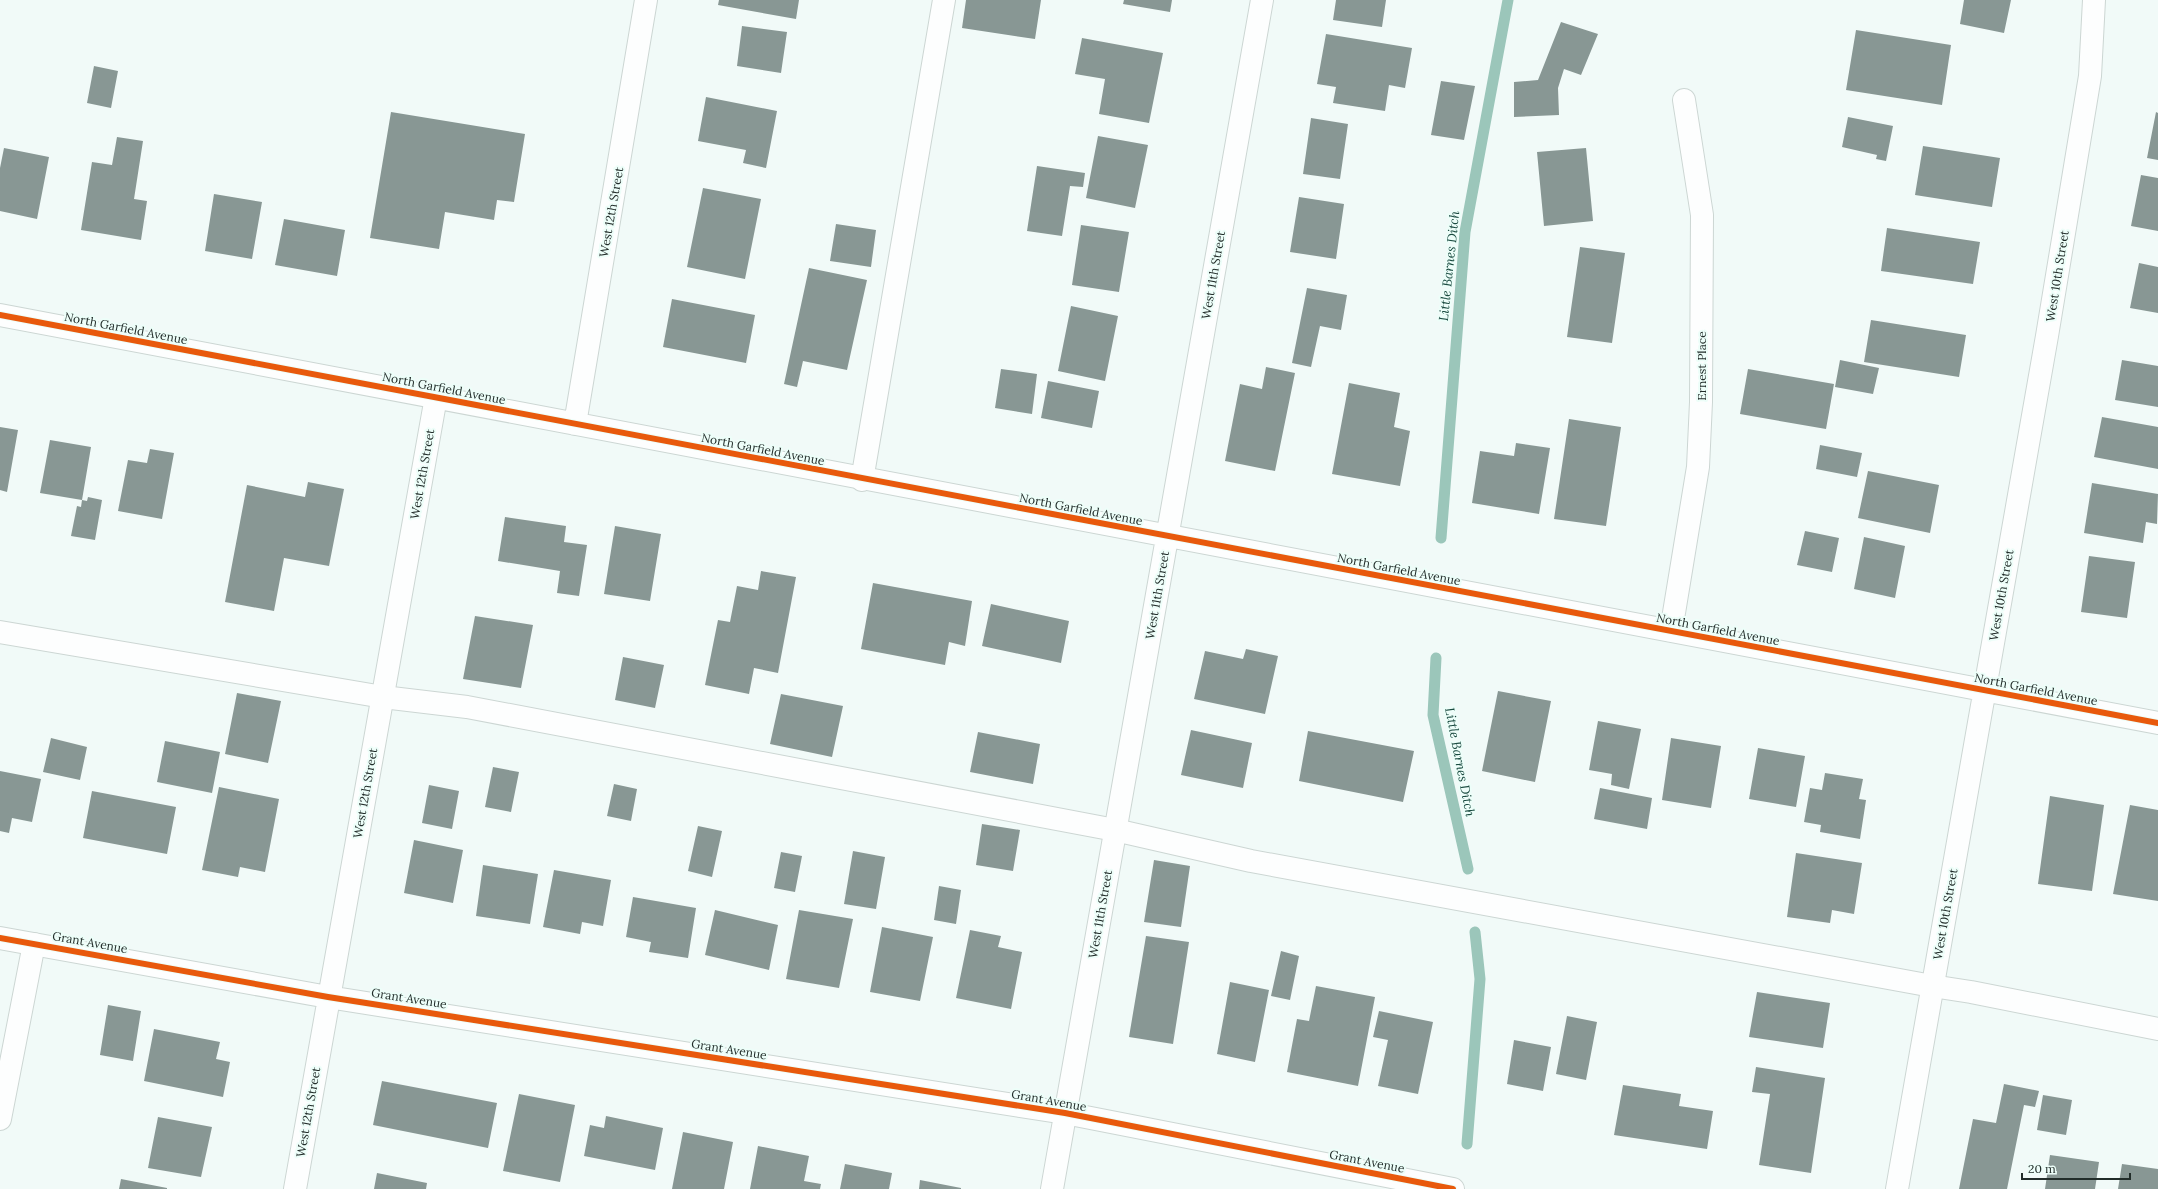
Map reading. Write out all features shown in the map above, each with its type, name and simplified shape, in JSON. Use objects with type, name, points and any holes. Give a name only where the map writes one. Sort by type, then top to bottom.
[{"type":"street","name":"West 12th Street","points":[[575,424],[646,0]]},
{"type":"street","points":[[862,480],[944,0]]},
{"type":"street","name":"West 11th Street","points":[[1052,1189],[1262,0]]},
{"type":"street","name":"West 10th Street","points":[[1897,1189],[2047,336],[2088,84],[2094,0]]},
{"type":"street","name":"Ernest Place","points":[[1671,631],[1698,467],[1701,402],[1702,215],[1684,100]]},
{"type":"street","name":"North Garfield Avenue","points":[[0,315],[436,397],[862,480],[2158,723]]},
{"type":"street","name":"West 12th Street","points":[[295,1189],[436,397]]},
{"type":"street","points":[[0,632],[383,697],[467,707],[1115,830],[1259,863],[1971,992],[2158,1029]]},
{"type":"street","name":"Grant Avenue","points":[[0,938],[328,997],[1065,1113],[1453,1189]]},
{"type":"street","points":[[0,1119],[34,944]]},
{"type":"building","points":[[719,0],[799,0],[796,19],[718,5]]},
{"type":"building","points":[[966,0],[1041,0],[1035,39],[962,28]]},
{"type":"building","points":[[1124,0],[1172,0],[1170,12],[1123,4]]},
{"type":"building","points":[[1336,0],[1386,0],[1382,27],[1333,20]]},
{"type":"building","points":[[1964,0],[2011,0],[2004,33],[1960,24]]},
{"type":"building","points":[[1561,22],[1598,34],[1581,75],[1564,69],[1558,88],[1559,115],[1514,117],[1514,82],[1538,80]]},
{"type":"building","points":[[742,26],[787,32],[781,73],[737,66]]},
{"type":"building","points":[[1856,30],[1951,45],[1942,105],[1846,90]]},
{"type":"building","points":[[1326,34],[1412,48],[1405,88],[1389,85],[1385,111],[1333,103],[1336,87],[1317,84]]},
{"type":"building","points":[[1082,38],[1163,53],[1149,123],[1099,114],[1105,79],[1075,74]]},
{"type":"building","points":[[94,66],[118,71],[111,108],[87,103]]},
{"type":"building","points":[[1441,81],[1475,86],[1464,140],[1431,135]]},
{"type":"building","points":[[706,97],[777,111],[766,168],[743,163],[746,150],[698,141]]},
{"type":"building","points":[[391,112],[525,134],[514,202],[497,200],[494,220],[445,212],[439,249],[370,238]]},
{"type":"building","points":[[2156,112],[2158,113],[2158,160],[2147,158]]},
{"type":"building","points":[[1848,117],[1893,126],[1886,161],[1876,159],[1877,155],[1842,147]]},
{"type":"building","points":[[1311,118],[1348,124],[1340,179],[1303,174]]},
{"type":"building","points":[[1098,136],[1148,145],[1135,208],[1086,198]]},
{"type":"building","points":[[117,137],[143,141],[134,199],[147,201],[141,240],[81,230],[92,162],[112,165]]},
{"type":"building","points":[[1923,146],[2000,158],[1992,207],[1915,195]]},
{"type":"building","points":[[4,148],[49,157],[37,219],[0,211],[0,168]]},
{"type":"building","points":[[1586,148],[1593,221],[1544,226],[1537,152]]},
{"type":"building","points":[[1037,166],[1085,173],[1083,187],[1070,186],[1062,236],[1027,231]]},
{"type":"building","points":[[2141,175],[2158,178],[2158,231],[2131,226]]},
{"type":"building","points":[[703,188],[761,199],[745,279],[687,267]]},
{"type":"building","points":[[214,194],[262,202],[252,259],[205,251]]},
{"type":"building","points":[[1299,197],[1344,204],[1336,259],[1290,252]]},
{"type":"building","points":[[284,219],[345,230],[337,276],[275,265]]},
{"type":"building","points":[[836,224],[876,230],[871,267],[830,261]]},
{"type":"building","points":[[1081,225],[1129,232],[1119,292],[1072,285]]},
{"type":"building","points":[[1887,228],[1980,242],[1973,284],[1881,271]]},
{"type":"building","points":[[1580,247],[1625,253],[1612,343],[1567,337]]},
{"type":"building","points":[[2139,263],[2158,267],[2158,313],[2130,308]]},
{"type":"building","points":[[809,268],[867,280],[847,370],[803,361],[797,387],[784,384]]},
{"type":"building","points":[[1307,288],[1347,295],[1341,330],[1320,326],[1311,367],[1292,363]]},
{"type":"building","points":[[672,299],[755,315],[746,363],[663,347]]},
{"type":"building","points":[[1071,306],[1118,316],[1105,381],[1058,371]]},
{"type":"building","points":[[1871,320],[1966,335],[1959,377],[1864,362]]},
{"type":"building","points":[[1840,360],[1879,368],[1873,394],[1835,387]]},
{"type":"building","points":[[2122,360],[2158,366],[2158,407],[2115,400]]},
{"type":"building","points":[[1266,367],[1295,373],[1275,471],[1225,461],[1240,384],[1262,389]]},
{"type":"building","points":[[1001,369],[1037,374],[1032,414],[995,408]]},
{"type":"building","points":[[1748,369],[1834,384],[1826,429],[1740,414]]},
{"type":"building","points":[[1048,381],[1099,391],[1092,428],[1041,418]]},
{"type":"building","points":[[1349,383],[1400,393],[1394,427],[1410,431],[1400,486],[1332,474]]},
{"type":"building","points":[[2102,417],[2158,427],[2158,469],[2094,457]]},
{"type":"building","points":[[1569,419],[1621,427],[1606,526],[1554,519]]},
{"type":"building","points":[[0,427],[18,430],[7,492],[0,490]]},
{"type":"building","points":[[50,440],[91,447],[82,500],[40,493]]},
{"type":"building","points":[[1516,443],[1550,448],[1539,514],[1472,503],[1480,451],[1514,456]]},
{"type":"building","points":[[1820,445],[1862,453],[1857,477],[1816,469]]},
{"type":"building","points":[[150,449],[174,453],[162,519],[118,511],[128,460],[147,463]]},
{"type":"building","points":[[1868,471],[1939,485],[1930,533],[1858,518]]},
{"type":"building","points":[[308,482],[344,489],[329,566],[284,558],[274,611],[225,602],[247,485],[305,497]]},
{"type":"building","points":[[2092,483],[2158,494],[2157,524],[2146,522],[2143,543],[2084,533]]},
{"type":"building","points":[[88,497],[102,500],[95,540],[71,536],[77,506],[81,507],[82,500],[87,501]]},
{"type":"building","points":[[505,517],[566,526],[564,542],[587,545],[579,596],[557,593],[560,571],[498,561]]},
{"type":"building","points":[[615,526],[661,534],[650,601],[604,594]]},
{"type":"building","points":[[1805,531],[1839,538],[1832,572],[1797,565]]},
{"type":"building","points":[[1864,537],[1905,546],[1895,598],[1854,589]]},
{"type":"building","points":[[2089,556],[2135,562],[2127,618],[2081,612]]},
{"type":"building","points":[[761,571],[796,577],[778,673],[754,668],[749,694],[705,685],[718,620],[730,622],[737,586],[758,590]]},
{"type":"building","points":[[873,583],[972,601],[965,646],[949,642],[945,665],[861,649]]},
{"type":"building","points":[[991,604],[1069,621],[1061,663],[982,646]]},
{"type":"building","points":[[475,616],[533,625],[521,688],[463,679]]},
{"type":"building","points":[[1246,649],[1278,656],[1265,714],[1194,699],[1205,651],[1243,659]]},
{"type":"building","points":[[623,657],[664,665],[655,708],[615,700]]},
{"type":"building","points":[[1498,691],[1551,701],[1535,782],[1482,771]]},
{"type":"building","points":[[237,693],[281,701],[268,763],[225,754]]},
{"type":"building","points":[[781,694],[843,706],[832,757],[770,744]]},
{"type":"building","points":[[1598,721],[1641,729],[1629,789],[1611,785],[1612,774],[1589,770]]},
{"type":"building","points":[[1191,730],[1252,743],[1243,788],[1181,775]]},
{"type":"building","points":[[1308,731],[1414,751],[1403,802],[1299,781]]},
{"type":"building","points":[[978,732],[1040,744],[1033,784],[970,772]]},
{"type":"building","points":[[51,738],[87,747],[80,780],[43,772]]},
{"type":"building","points":[[1671,738],[1721,746],[1711,808],[1662,800]]},
{"type":"building","points":[[165,741],[220,752],[212,793],[157,782]]},
{"type":"building","points":[[1758,748],[1805,756],[1796,807],[1749,799]]},
{"type":"building","points":[[493,767],[519,772],[511,812],[485,807]]},
{"type":"building","points":[[0,771],[41,779],[32,822],[12,818],[9,833],[0,831]]},
{"type":"building","points":[[1825,773],[1863,779],[1859,799],[1866,800],[1860,839],[1820,832],[1821,825],[1804,822],[1810,788],[1822,790]]},
{"type":"building","points":[[614,784],[637,789],[631,821],[607,816]]},
{"type":"building","points":[[429,785],[459,791],[452,829],[422,823]]},
{"type":"building","points":[[219,787],[279,799],[265,872],[240,867],[238,877],[202,870]]},
{"type":"building","points":[[1600,788],[1652,798],[1647,829],[1594,819]]},
{"type":"building","points":[[92,791],[176,807],[167,854],[83,838]]},
{"type":"building","points":[[2050,796],[2104,805],[2092,891],[2038,884]]},
{"type":"building","points":[[2130,805],[2158,810],[2158,901],[2113,894]]},
{"type":"building","points":[[982,824],[1020,830],[1013,871],[976,865]]},
{"type":"building","points":[[698,826],[722,831],[712,877],[688,871]]},
{"type":"building","points":[[414,840],[463,850],[453,903],[404,893]]},
{"type":"building","points":[[853,851],[885,857],[876,909],[844,904]]},
{"type":"building","points":[[781,852],[802,856],[795,892],[774,888]]},
{"type":"building","points":[[1796,853],[1862,863],[1854,914],[1832,910],[1830,923],[1787,917]]},
{"type":"building","points":[[1154,860],[1190,866],[1181,927],[1144,922]]},
{"type":"building","points":[[483,865],[538,874],[530,924],[476,916]]},
{"type":"building","points":[[554,870],[611,880],[603,926],[582,922],[580,934],[543,927]]},
{"type":"building","points":[[939,886],[961,890],[956,924],[934,920]]},
{"type":"building","points":[[633,897],[696,908],[688,958],[649,952],[651,942],[626,937]]},
{"type":"building","points":[[715,910],[778,925],[769,970],[705,955]]},
{"type":"building","points":[[799,910],[853,919],[839,988],[786,979]]},
{"type":"building","points":[[882,927],[933,937],[920,1001],[870,992]]},
{"type":"building","points":[[970,930],[1001,936],[998,947],[1022,952],[1011,1009],[956,998]]},
{"type":"building","points":[[1146,936],[1189,942],[1173,1044],[1129,1037]]},
{"type":"building","points":[[1281,951],[1299,956],[1290,1000],[1271,996]]},
{"type":"building","points":[[1230,982],[1269,990],[1255,1062],[1217,1054]]},
{"type":"building","points":[[1316,986],[1375,997],[1358,1086],[1287,1072],[1297,1019],[1309,1021]]},
{"type":"building","points":[[1757,992],[1830,1003],[1823,1048],[1749,1037]]},
{"type":"building","points":[[108,1005],[141,1011],[133,1061],[100,1055]]},
{"type":"building","points":[[1379,1011],[1433,1022],[1418,1094],[1378,1086],[1388,1040],[1373,1037]]},
{"type":"building","points":[[1567,1016],[1597,1022],[1586,1080],[1556,1074]]},
{"type":"building","points":[[154,1029],[220,1042],[216,1059],[230,1062],[223,1097],[144,1081]]},
{"type":"building","points":[[1514,1040],[1551,1047],[1543,1091],[1507,1084]]},
{"type":"building","points":[[1756,1067],[1825,1078],[1811,1173],[1759,1165],[1770,1094],[1752,1092]]},
{"type":"building","points":[[382,1081],[497,1103],[488,1148],[373,1125]]},
{"type":"building","points":[[2004,1084],[2039,1091],[2035,1107],[2024,1105],[2007,1189],[1959,1189],[1973,1119],[1996,1123]]},
{"type":"building","points":[[1623,1085],[1681,1094],[1679,1106],[1713,1111],[1707,1149],[1614,1135]]},
{"type":"building","points":[[519,1094],[575,1105],[560,1182],[503,1171]]},
{"type":"building","points":[[2043,1095],[2072,1100],[2066,1135],[2037,1130]]},
{"type":"building","points":[[606,1116],[663,1128],[655,1170],[584,1156],[590,1125],[604,1128]]},
{"type":"building","points":[[158,1117],[212,1127],[201,1177],[148,1168]]},
{"type":"building","points":[[683,1132],[733,1142],[724,1189],[672,1189]]},
{"type":"building","points":[[758,1146],[809,1156],[804,1181],[821,1184],[820,1189],[750,1189]]},
{"type":"building","points":[[2050,1155],[2099,1162],[2095,1189],[2045,1189]]},
{"type":"building","points":[[845,1164],[892,1173],[889,1189],[840,1189]]},
{"type":"building","points":[[2122,1164],[2158,1169],[2158,1189],[2118,1189]]},
{"type":"building","points":[[377,1173],[427,1183],[426,1189],[374,1189]]},
{"type":"building","points":[[121,1179],[167,1188],[167,1189],[119,1189]]},
{"type":"building","points":[[920,1180],[961,1188],[961,1189],[919,1189]]},
{"type":"waterway","name":"Little Barnes Ditch","points":[[1441,538],[1465,232],[1508,0]]},
{"type":"waterway","name":"Little Barnes Ditch","points":[[1436,658],[1433,715],[1468,869]]},
{"type":"waterway","name":"Little Barnes Ditch","points":[[1467,1144],[1480,979],[1475,932]]},
{"type":"cycle path","points":[[0,315],[2158,723]]},
{"type":"cycle path","points":[[0,938],[328,997],[1065,1113],[1453,1189]]}]
